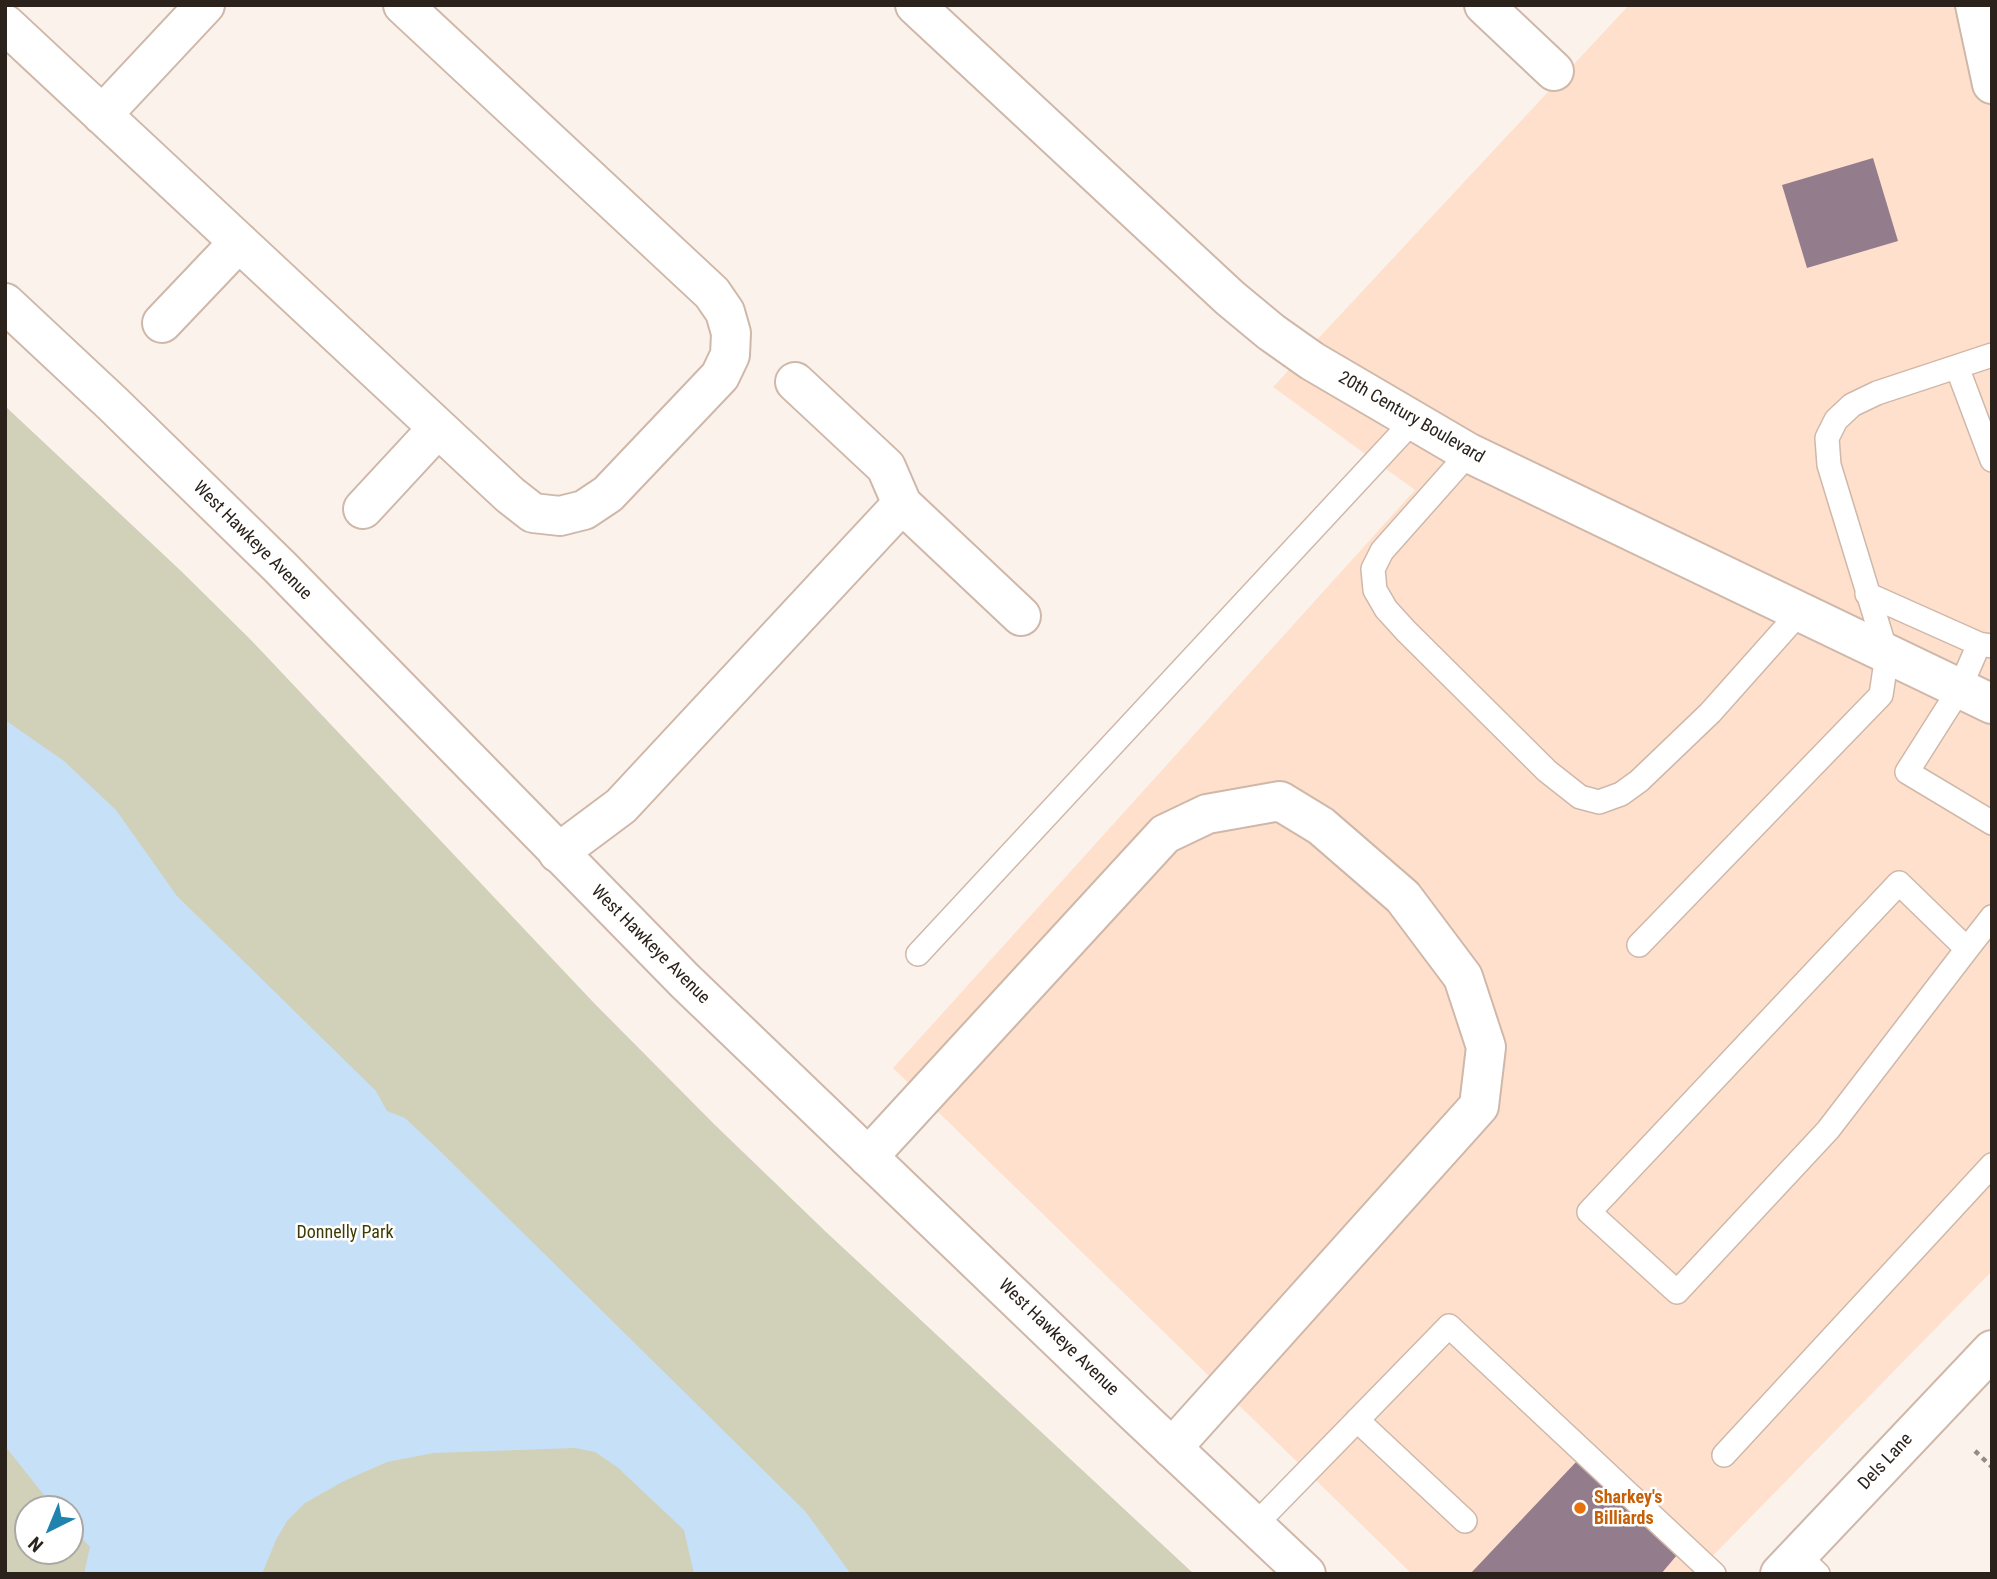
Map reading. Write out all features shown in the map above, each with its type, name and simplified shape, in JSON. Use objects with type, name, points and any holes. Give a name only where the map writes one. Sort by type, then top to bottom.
[{"type":"street","points":[[102,115],[205,5]]},
{"type":"street","points":[[10,37],[102,115],[510,495],[533,513],[559,516],[584,510],[608,494],[720,376],[730,355],[731,333],[725,312],[712,293],[402,5]]},
{"type":"street","name":"20th Century Boulevard","points":[[915,5],[1230,298],[1271,332],[1312,360],[1469,453],[1975,697]]},
{"type":"street","points":[[1484,5],[1554,71]]},
{"type":"street","points":[[1975,5],[1992,84]]},
{"type":"street","points":[[162,323],[239,242]]},
{"type":"street","name":"West Hawkeye Avenue","points":[[5,303],[280,567],[685,981],[1306,1574]]},
{"type":"street","points":[[795,382],[886,467],[902,504],[1021,616]]},
{"type":"street","points":[[363,509],[439,428]]},
{"type":"street","points":[[558,853],[621,806],[902,504]]},
{"type":"street","points":[[868,1157],[1165,834],[1207,814],[1280,801],[1321,826],[1402,897],[1463,977],[1486,1046],[1479,1106],[1172,1448]]},
{"type":"street","name":"Dels Lane","points":[[1799,1567],[1992,1350]]},
{"type":"lane","points":[[1639,946],[1881,695],[1887,655],[1829,465],[1827,438],[1836,420],[1852,405],[1877,393],[1992,355]]},
{"type":"lane","points":[[1957,367],[1992,460]]},
{"type":"lane","points":[[918,954],[1413,421]]},
{"type":"lane","points":[[1469,453],[1382,551],[1373,569],[1375,590],[1386,609],[1406,631],[1547,771],[1580,797],[1599,802],[1621,794],[1639,781],[1710,713],[1800,612]]},
{"type":"lane","points":[[1867,594],[1985,645],[1975,697],[1907,772],[1992,823]]},
{"type":"lane","points":[[1967,949],[1899,883],[1589,1212],[1677,1292],[1828,1130],[1992,917]]},
{"type":"lane","points":[[1724,1455],[1992,1165]]},
{"type":"lane","points":[[1256,1524],[1449,1326],[1714,1574]]},
{"type":"lane","points":[[1357,1420],[1465,1521]]},
{"type":"path","points":[[1975,1451],[1992,1467]]},
{"type":"shaded area","points":[[1629,5],[1992,5],[1992,1271],[1695,1574],[1412,1574],[893,1068],[1415,490],[1273,387]]},
{"type":"green space","name":"Donnelly Park","points":[[5,406],[251,640],[594,1003],[714,1124],[825,1231],[1194,1574],[5,1574]]},
{"type":"water","points":[[5,720],[64,761],[116,810],[177,896],[376,1091],[387,1111],[405,1118],[439,1150],[805,1511],[851,1574],[694,1574],[684,1530],[617,1467],[595,1452],[575,1448],[434,1453],[387,1462],[344,1481],[305,1503],[287,1521],[262,1574],[84,1574],[90,1547],[84,1540],[84,1495],[44,1495],[5,1446]]},
{"type":"building","points":[[1873,158],[1898,241],[1807,268],[1782,185]]},
{"type":"building","name":"Sharkey's Billiards","points":[[1577,1461],[1677,1555],[1661,1574],[1470,1574]]},
{"type":"place","name":"Sharkey's Billiards","points":[[1580,1508]]}]
